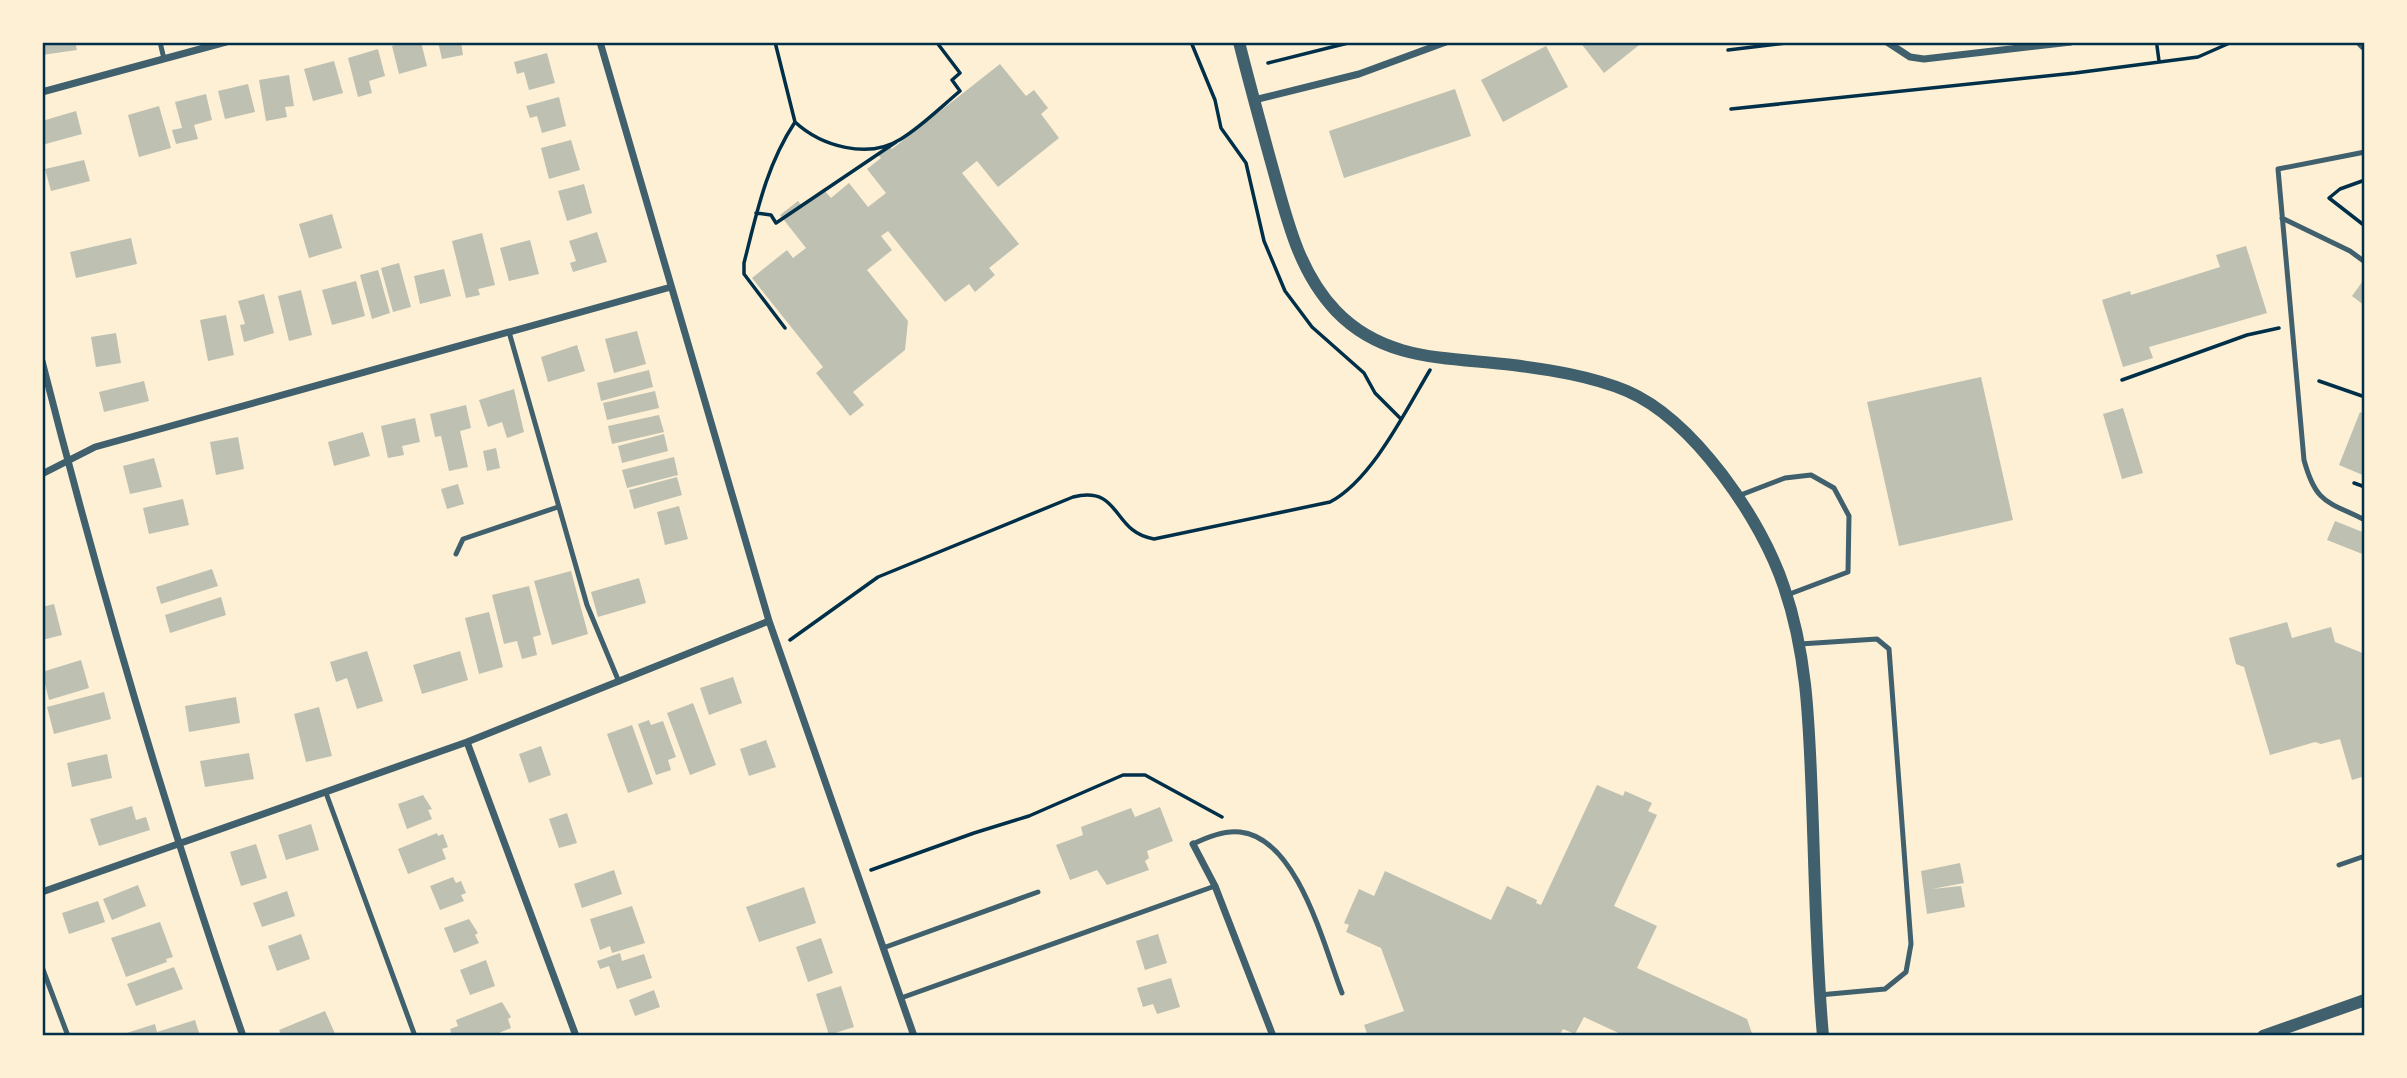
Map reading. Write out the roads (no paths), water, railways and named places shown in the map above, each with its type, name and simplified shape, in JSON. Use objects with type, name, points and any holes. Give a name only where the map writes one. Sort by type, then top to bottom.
[{"type":"street","points":[[42,92],[226,42]]},
{"type":"street","points":[[600,42],[769,621],[914,1036]]},
{"type":"street","points":[[1239,42],[1297,251],[1322,294],[1345,319],[1374,340],[1399,351],[1436,359],[1555,371],[1630,393],[1690,438],[1738,496],[1772,556],[1800,643],[1809,708],[1819,995],[1823,1036]]},
{"type":"street","points":[[1254,100],[1359,74],[1446,42]]},
{"type":"street","points":[[1887,42],[1910,57],[1924,59],[2071,42]]},
{"type":"street","points":[[42,474],[95,447],[671,287]]},
{"type":"street","points":[[42,361],[67,461],[178,846],[243,1036]]},
{"type":"street","points":[[42,892],[467,742],[769,621]]},
{"type":"street","points":[[467,742],[576,1036]]},
{"type":"street","points":[[1194,844],[1215,886],[1273,1036]]},
{"type":"street","points":[[2263,1036],[2365,1000]]},
{"type":"lane","points":[[160,42],[164,59]]},
{"type":"lane","points":[[2365,152],[2278,169],[2304,460],[2311,487],[2322,499],[2365,520]]},
{"type":"lane","points":[[2283,218],[2350,251],[2365,262]]},
{"type":"lane","points":[[509,332],[587,605],[619,682]]},
{"type":"lane","points":[[1738,496],[1785,478],[1811,475],[1834,488],[1849,516],[1848,572],[1787,596]]},
{"type":"lane","points":[[456,554],[463,539],[558,507]]},
{"type":"lane","points":[[1800,643],[1877,639],[1889,649],[1911,944],[1906,972],[1885,989],[1819,995]]},
{"type":"lane","points":[[326,793],[415,1036]]},
{"type":"lane","points":[[1194,844],[1210,836],[1238,831],[1255,835],[1278,854],[1297,876],[1342,993]]},
{"type":"lane","points":[[2339,865],[2365,856]]},
{"type":"lane","points":[[901,998],[1215,886]]},
{"type":"lane","points":[[883,948],[1038,892]]},
{"type":"lane","points":[[42,967],[68,1036]]}]
